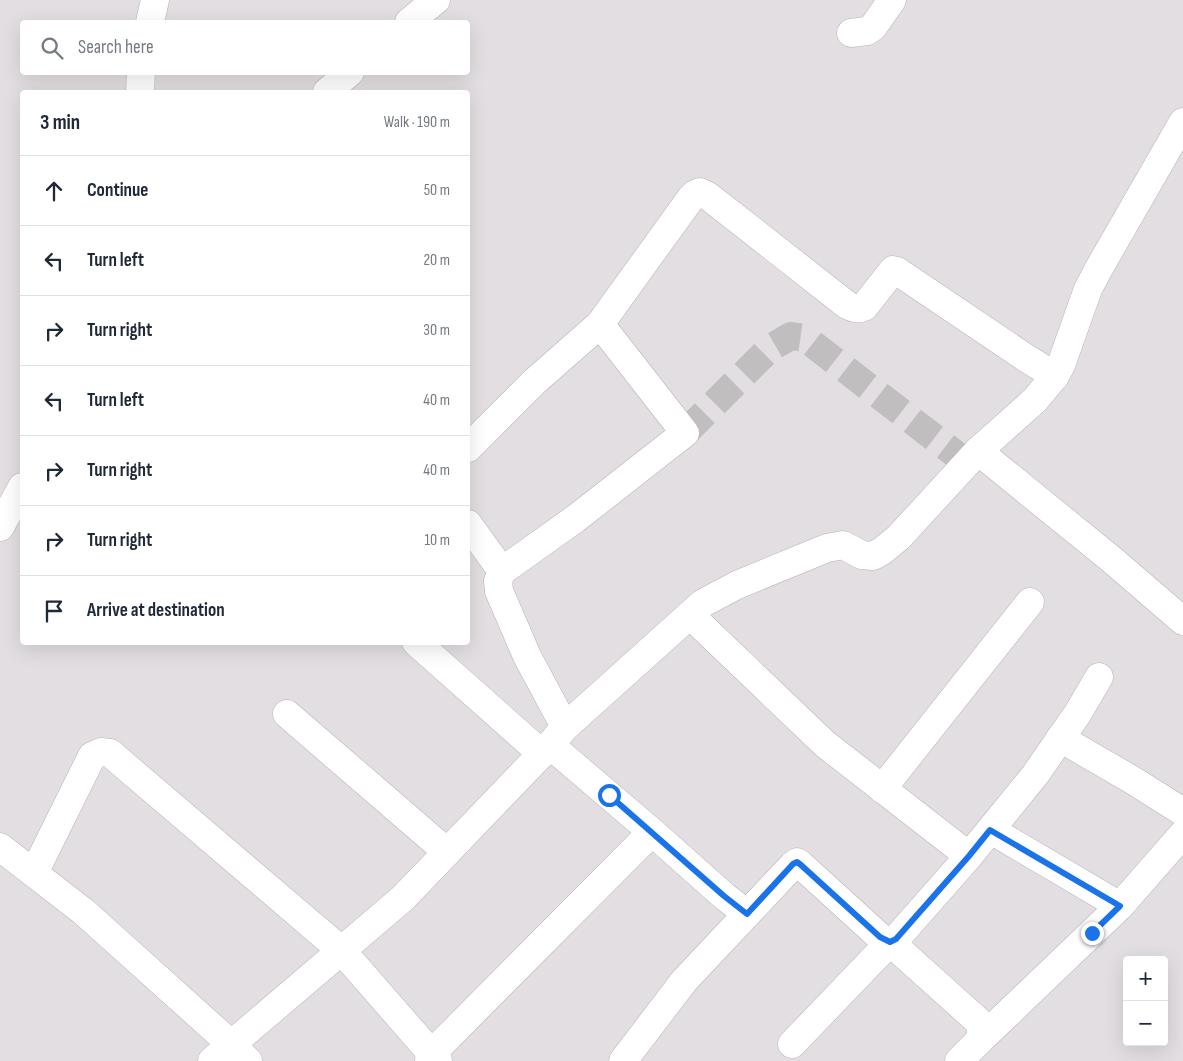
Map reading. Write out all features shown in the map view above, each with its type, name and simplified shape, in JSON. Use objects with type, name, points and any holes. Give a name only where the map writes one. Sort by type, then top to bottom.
[{"type":"street","points":[[150,20],[155,0]]},
{"type":"street","points":[[851,33],[867,31],[873,27],[892,0]]},
{"type":"street","points":[[411,20],[432,1]]},
{"type":"street","points":[[140,90],[141,75]]},
{"type":"street","points":[[329,90],[347,75]]},
{"type":"street","points":[[0,847],[84,912],[231,1056],[342,951],[403,898],[553,742],[703,604],[737,585],[827,548],[843,545],[862,555],[873,556],[899,537],[978,451],[1035,400],[1056,376],[1094,276],[1183,122]]},
{"type":"street","points":[[470,446],[534,382],[600,324],[691,198],[700,192],[708,196],[848,305],[860,309],[893,270],[897,271],[1056,376]]},
{"type":"street","points":[[553,742],[527,656],[499,591],[498,582],[502,571],[575,519],[685,433],[600,324]]},
{"type":"street","points":[[978,451],[1111,559],[1183,621]]},
{"type":"street","points":[[0,527],[20,491]]},
{"type":"street","points":[[470,527],[502,571]]},
{"type":"street","points":[[882,790],[1030,602]]},
{"type":"street","points":[[690,615],[824,744],[969,856]]},
{"type":"street","points":[[420,645],[553,742],[717,890],[747,914]]},
{"type":"street","points":[[792,1044],[890,942],[896,939],[969,856],[1035,776],[1078,713],[1099,677]]},
{"type":"street","points":[[286,714],[447,852]]},
{"type":"street","points":[[1060,738],[1183,812]]},
{"type":"street","points":[[34,874],[92,756],[101,752],[110,753],[342,951],[434,1059],[439,1046],[652,832]]},
{"type":"street","points":[[990,830],[1120,906]]},
{"type":"street","points":[[959,1061],[1120,906],[1183,834]]},
{"type":"street","points":[[623,1061],[684,981],[793,864],[797,862],[880,937],[890,942],[978,1020],[981,1028],[981,1039]]},
{"type":"tunnel","points":[[685,433],[770,348],[791,336],[805,338],[967,463]]},
{"type":"route","points":[[609,795],[747,914],[797,862],[880,937],[890,942],[896,939],[990,830],[1120,906],[1092,933]]}]
